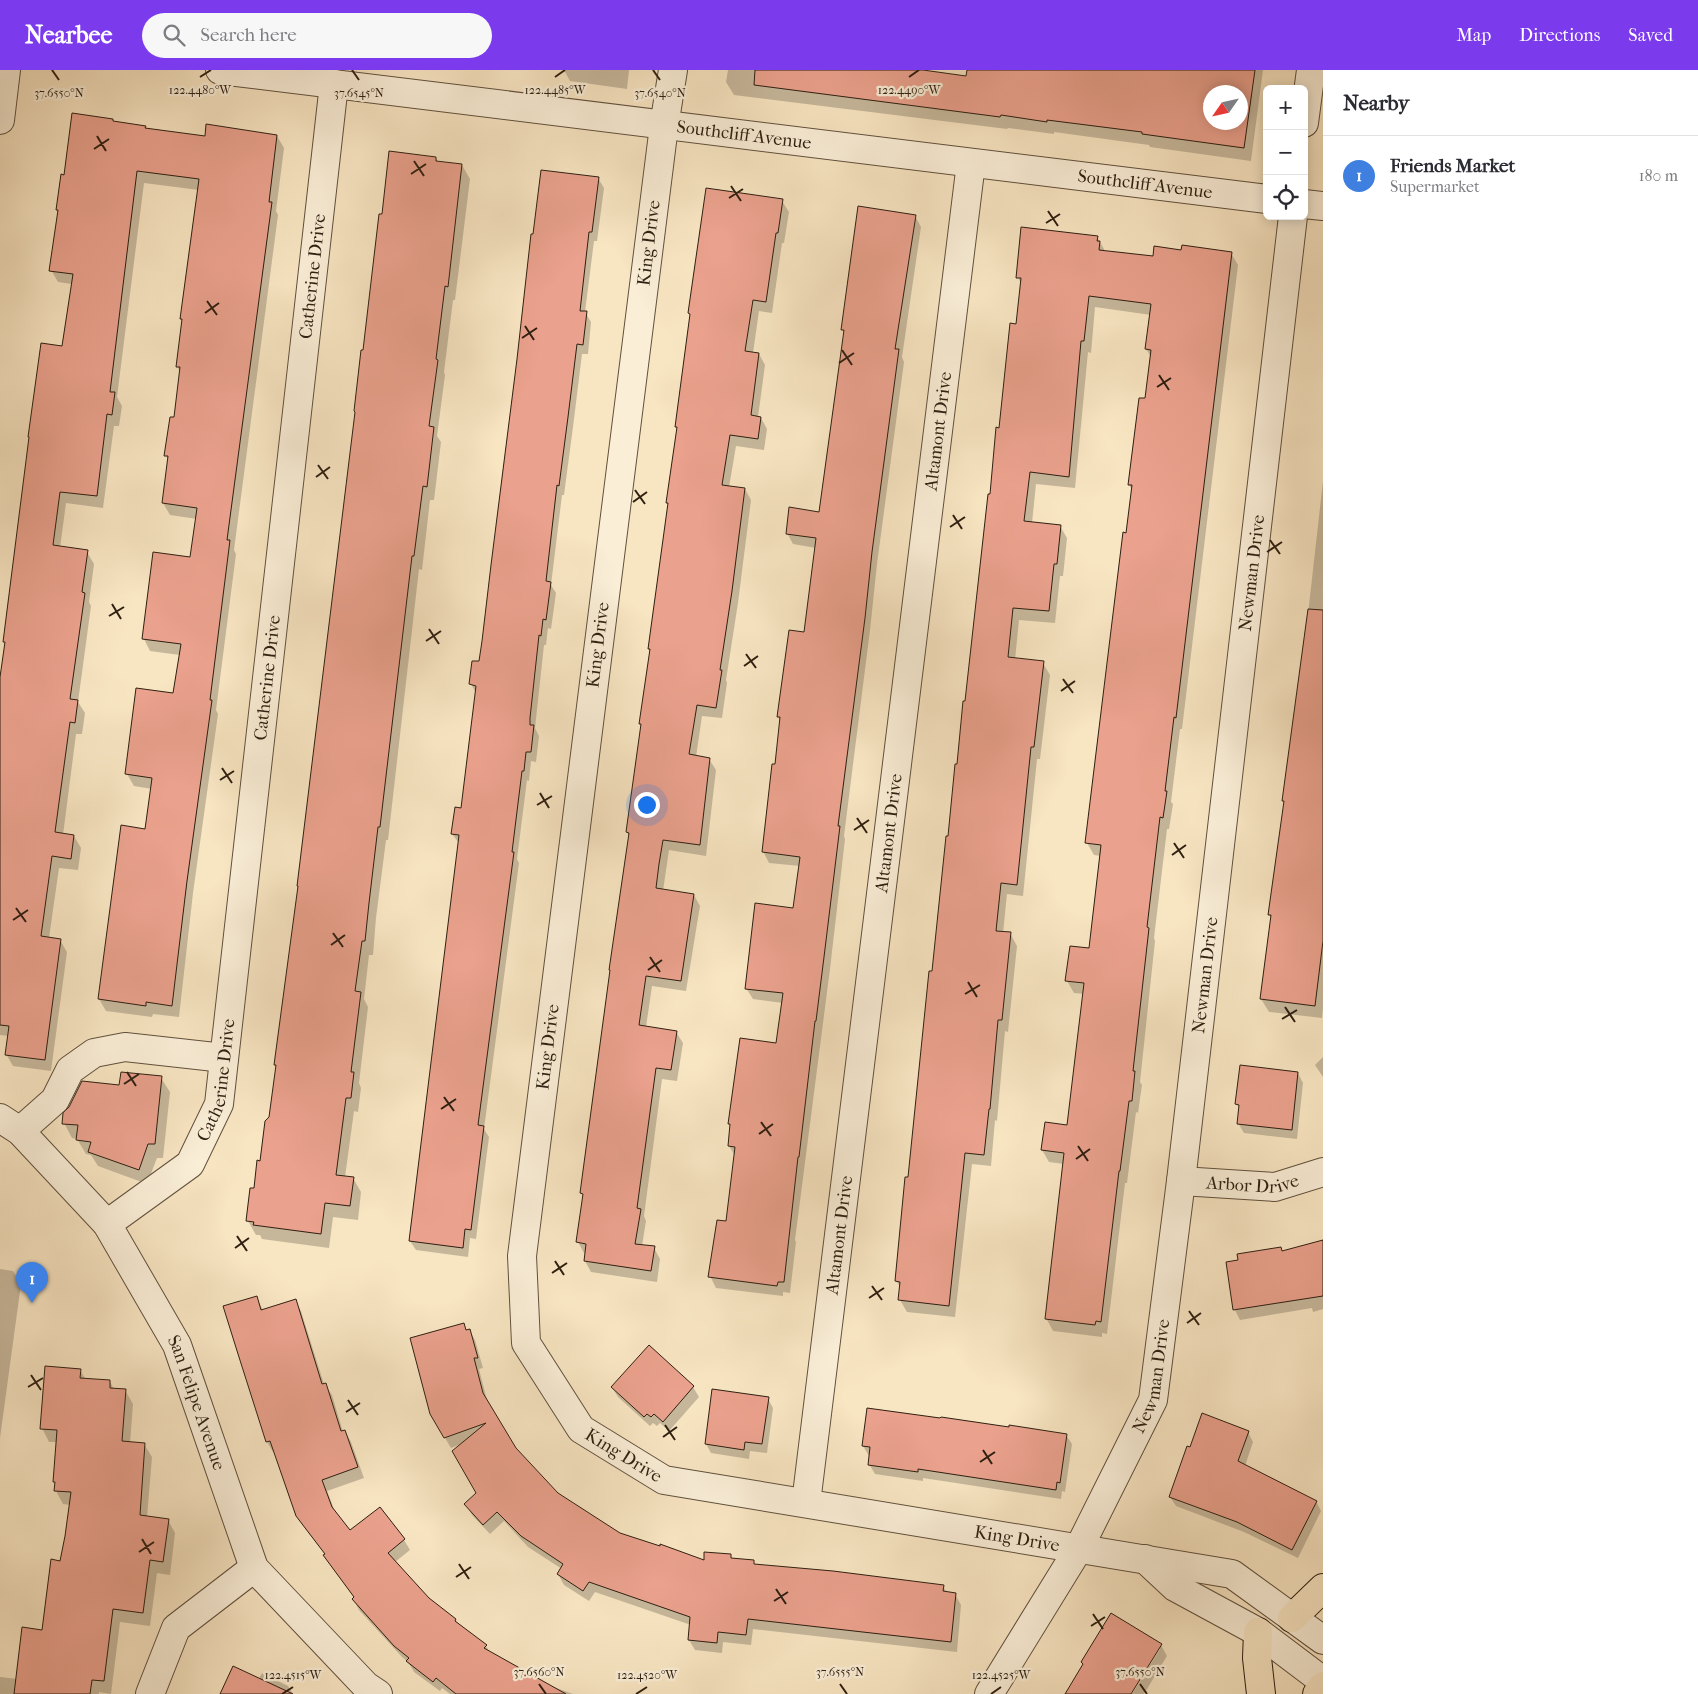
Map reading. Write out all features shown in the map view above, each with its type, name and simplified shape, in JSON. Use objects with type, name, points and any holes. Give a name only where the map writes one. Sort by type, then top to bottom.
[{"type":"main road","points":[[1292,1618],[1323,1588]]},
{"type":"main road","points":[[1258,1632],[1257,1658],[1261,1694]]},
{"type":"main road","points":[[1317,1694],[1323,1686]]},
{"type":"street","points":[[0,120],[6,70]]},
{"type":"street","name":"Southcliff Avenue","points":[[220,70],[1263,199]]},
{"type":"street","name":"King Drive","points":[[673,70],[664,126],[522,1256],[526,1343],[581,1429],[664,1480],[1232,1574],[1323,1640]]},
{"type":"street","points":[[1308,93],[1311,70]]},
{"type":"street","name":"Catherine Drive","points":[[107,1224],[190,1164],[218,1104],[334,84]]},
{"type":"street","name":"Altamont Drive","points":[[806,1503],[971,163]]},
{"type":"street","points":[[1308,204],[1323,206]]},
{"type":"street","name":"Newman Drive","points":[[989,1694],[1079,1548],[1153,1400],[1181,1181],[1293,220]]},
{"type":"street","points":[[10,1125],[55,1100],[70,1070],[94,1053],[124,1047],[224,1058]]},
{"type":"street","name":"San Felipe Avenue","points":[[10,1125],[107,1224],[177,1345],[254,1568],[366,1686],[378,1694]]},
{"type":"street","name":"Arbor Drive","points":[[1181,1181],[1275,1187],[1323,1172]]},
{"type":"street","points":[[1145,1560],[1175,1587],[1258,1632],[1323,1681]]},
{"type":"street","points":[[150,1694],[176,1628],[254,1568]]},
{"type":"building","points":[[755,70],[923,70],[966,76],[967,70],[1255,70],[1248,120],[1248,85],[1203,85],[1203,130],[1247,130],[1244,148],[1142,134],[1142,132],[1001,115],[1000,117],[754,85]]},
{"type":"building","points":[[72,113],[113,119],[113,121],[146,126],[145,128],[205,136],[206,124],[277,135],[269,202],[272,202],[227,540],[230,540],[210,700],[212,700],[172,1006],[146,1002],[146,1006],[98,999],[121,825],[145,829],[152,778],[125,774],[136,688],[173,693],[181,644],[142,639],[153,552],[190,557],[197,508],[162,503],[168,456],[164,456],[170,417],[174,417],[180,367],[176,367],[182,319],[180,319],[199,179],[137,171],[110,392],[115,392],[112,415],[107,414],[97,496],[60,492],[53,545],[88,550],[82,592],[85,593],[70,699],[78,700],[75,723],[70,722],[55,832],[74,835],[71,859],[52,856],[41,936],[61,939],[45,1060],[5,1055],[9,1026],[0,1025],[0,677],[41,343],[62,346],[73,274],[49,271],[61,174],[64,175]]},
{"type":"building","points":[[389,151],[436,157],[436,161],[462,164],[448,287],[445,286],[436,359],[438,360],[429,426],[434,427],[427,487],[423,486],[414,556],[412,556],[380,827],[378,827],[365,941],[362,941],[355,991],[361,992],[351,1072],[354,1072],[351,1098],[346,1098],[336,1175],[354,1177],[350,1206],[325,1203],[321,1234],[253,1225],[254,1222],[246,1221],[250,1188],[254,1188],[257,1160],[260,1161],[265,1121],[269,1117],[276,1065],[274,1065],[298,886],[361,350],[363,350],[379,214],[382,214]]},
{"type":"building","points":[[541,170],[599,177],[592,232],[589,232],[580,311],[587,311],[583,345],[577,344],[559,486],[557,485],[546,581],[551,582],[546,620],[543,619],[541,636],[539,635],[530,718],[530,725],[534,725],[531,752],[526,752],[524,771],[522,771],[512,852],[514,852],[478,1125],[484,1126],[471,1230],[465,1229],[463,1248],[409,1241],[459,835],[451,834],[455,807],[461,808],[476,686],[469,684],[472,661],[479,661],[482,641],[531,234],[533,234]]},
{"type":"building","points":[[706,188],[783,199],[766,302],[753,300],[745,351],[759,353],[751,415],[761,417],[758,439],[730,435],[722,485],[745,488],[716,708],[697,705],[689,754],[710,758],[700,845],[663,840],[659,864],[656,888],[694,894],[681,981],[646,976],[639,1025],[677,1031],[671,1070],[656,1068],[637,1208],[641,1209],[635,1244],[655,1246],[651,1271],[584,1261],[586,1244],[576,1242],[583,1194],[580,1193],[629,833],[626,832],[668,503],[666,503],[690,314],[688,313]]},
{"type":"building","points":[[858,206],[916,215],[895,349],[899,349],[838,826],[840,826],[784,1282],[778,1282],[777,1286],[708,1277],[717,1220],[726,1221],[735,1147],[728,1146],[730,1124],[728,1124],[740,1038],[776,1043],[783,993],[745,989],[755,903],[793,908],[800,857],[762,852],[772,764],[775,764],[780,717],[777,717],[789,630],[804,632],[816,538],[786,534],[789,507],[819,512],[844,330],[841,330]]},
{"type":"building","points":[[1021,227],[1098,236],[1097,241],[1100,241],[1099,250],[1153,256],[1154,246],[1181,250],[1182,245],[1232,252],[1176,718],[1174,717],[1165,791],[1167,791],[1163,818],[1160,817],[1147,927],[1149,928],[1133,1071],[1135,1071],[1132,1101],[1129,1101],[1119,1171],[1101,1322],[1096,1321],[1095,1325],[1045,1319],[1064,1153],[1041,1150],[1045,1122],[1067,1125],[1084,983],[1065,981],[1070,946],[1089,948],[1101,845],[1085,843],[1123,532],[1126,533],[1132,485],[1128,485],[1139,398],[1145,398],[1151,350],[1145,349],[1151,304],[1089,296],[1084,341],[1081,341],[1069,477],[1030,472],[1024,521],[1061,525],[1057,564],[1054,564],[1049,611],[1013,608],[1008,657],[1044,661],[1034,747],[1031,747],[1017,885],[1001,883],[996,931],[1011,932],[1002,1020],[998,1020],[984,1155],[965,1153],[949,1306],[898,1300],[900,1282],[895,1281],[905,1177],[908,1177],[929,971],[932,971],[946,836],[948,836],[963,701],[965,701],[988,494],[990,494],[996,427],[999,428],[1010,323],[1016,324],[1021,278],[1016,278]]},
{"type":"building","points":[[1308,609],[1323,610],[1323,941],[1315,1006],[1260,999],[1271,915],[1268,915],[1284,801],[1282,801]]},
{"type":"building","points":[[1240,1065],[1298,1072],[1292,1130],[1237,1124],[1239,1105],[1235,1104]]},
{"type":"building","points":[[121,1072],[162,1076],[155,1144],[148,1144],[139,1170],[88,1152],[91,1142],[76,1140],[78,1125],[62,1124],[63,1113],[69,1107],[82,1081],[119,1085]]},
{"type":"building","points":[[1323,1240],[1323,1296],[1233,1310],[1226,1262],[1238,1260],[1237,1254],[1281,1247],[1282,1251]]},
{"type":"building","points":[[257,1296],[261,1310],[296,1299],[322,1384],[326,1383],[341,1431],[345,1430],[358,1467],[322,1480],[332,1507],[350,1530],[380,1507],[405,1539],[388,1553],[429,1598],[456,1619],[455,1621],[487,1645],[484,1648],[566,1694],[456,1694],[436,1678],[433,1682],[406,1661],[409,1658],[394,1646],[352,1599],[354,1597],[323,1555],[325,1554],[296,1516],[270,1441],[266,1442],[238,1354],[223,1306]]},
{"type":"building","points":[[464,1323],[466,1330],[470,1329],[478,1358],[474,1358],[483,1393],[516,1448],[558,1493],[620,1533],[660,1546],[660,1544],[704,1560],[704,1552],[731,1554],[731,1558],[754,1560],[754,1564],[833,1571],[944,1585],[943,1591],[956,1593],[951,1642],[748,1619],[746,1635],[718,1632],[717,1643],[688,1640],[690,1617],[589,1582],[583,1591],[557,1574],[563,1564],[521,1536],[497,1512],[483,1525],[464,1504],[476,1493],[452,1451],[486,1423],[444,1438],[430,1414],[410,1338]]},
{"type":"building","points":[[649,1345],[694,1386],[663,1422],[654,1414],[651,1417],[647,1414],[644,1417],[611,1387]]},
{"type":"building","points":[[45,1366],[81,1369],[80,1378],[110,1380],[110,1388],[126,1389],[122,1441],[145,1443],[140,1515],[169,1519],[163,1562],[150,1560],[143,1613],[113,1609],[104,1681],[92,1680],[90,1694],[14,1694],[22,1627],[42,1630],[51,1559],[60,1561],[71,1492],[54,1491],[57,1430],[40,1429]]},
{"type":"building","points":[[712,1389],[769,1397],[762,1444],[745,1442],[744,1450],[705,1444]]},
{"type":"building","points":[[867,1408],[1067,1434],[1060,1483],[1057,1482],[1056,1490],[918,1469],[918,1472],[868,1465],[870,1447],[862,1446]]},
{"type":"building","points":[[1202,1413],[1249,1431],[1238,1461],[1317,1501],[1292,1550],[1237,1522],[1169,1497],[1187,1446],[1190,1447]]},
{"type":"building","points":[[1111,1613],[1162,1644],[1131,1694],[1065,1694],[1083,1664],[1081,1662]]},
{"type":"building","points":[[233,1666],[293,1694],[220,1694]]},
{"type":"place","name":"Friends Market","points":[[32,1303]]}]
